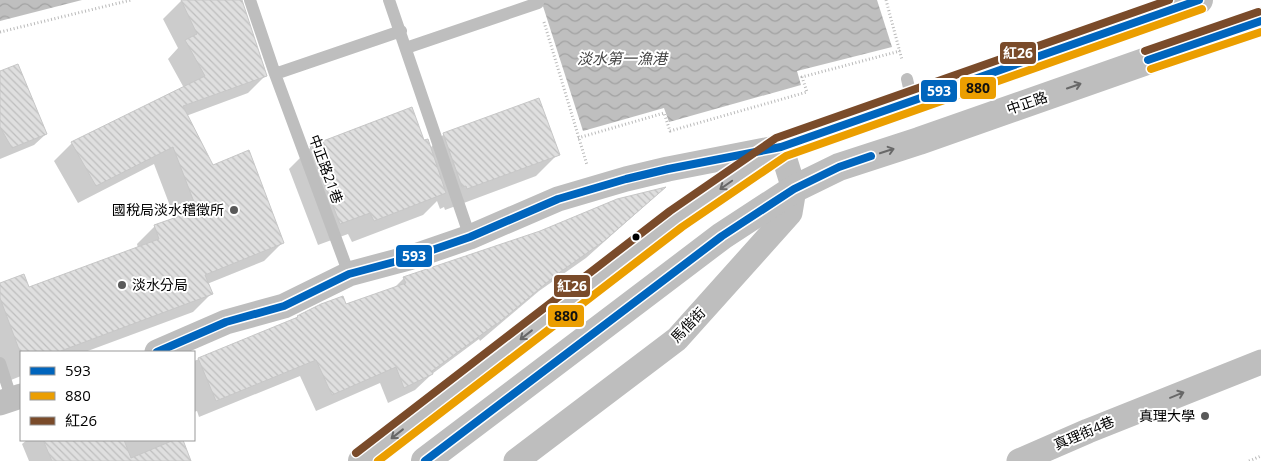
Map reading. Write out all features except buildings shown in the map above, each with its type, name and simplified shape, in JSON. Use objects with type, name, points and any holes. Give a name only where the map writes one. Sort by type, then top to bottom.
[{"type":"main road","points":[[362,461],[676,219],[781,147],[843,124],[910,90],[1199,0]]},
{"type":"main road","name":"中正路","points":[[425,461],[722,236],[794,189],[839,167],[919,141],[1261,21]]},
{"type":"street","name":"馬偕街","points":[[516,461],[677,340],[790,213],[794,189],[781,147]]},
{"type":"street","points":[[160,351],[226,322],[284,306],[349,274],[409,258],[470,237],[558,199],[626,179],[781,147]]},
{"type":"street","name":"真理街4巷","points":[[1019,461],[1088,430],[1261,362]]},
{"type":"lane","name":"中正路21巷","points":[[250,0],[275,74],[349,274]]},
{"type":"lane","points":[[389,0],[470,237]]},
{"type":"lane","points":[[406,48],[538,3]]},
{"type":"lane","points":[[275,74],[401,32]]},
{"type":"lane","points":[[0,363],[11,400]]},
{"type":"path","points":[[0,32],[130,0]]},
{"type":"path","points":[[886,0],[910,90]]},
{"type":"path","points":[[538,3],[587,166]]},
{"type":"path","points":[[578,138],[664,113],[670,131],[807,92],[802,77],[900,51]]},
{"type":"path","points":[[1249,461],[1261,456]]},
{"type":"water","points":[[0,0],[82,0],[0,21]]},
{"type":"water","name":"淡水第一漁港","points":[[541,0],[877,0],[892,47],[797,71],[801,85],[669,122],[664,108],[583,131]]},
{"type":"transit line","name":"紅26","points":[[356,453],[670,211],[776,138],[1169,0]]},
{"type":"transit line","name":"593","points":[[159,351],[226,322],[284,306],[349,274],[409,258],[470,237],[558,199],[668,169],[781,147],[1199,0]]},
{"type":"transit line","name":"880","points":[[378,461],[682,227],[786,156],[1202,9]]},
{"type":"transit line","name":"紅26","points":[[1145,51],[1258,12]]},
{"type":"transit line","name":"593","points":[[1148,60],[1261,21]]},
{"type":"transit line","name":"880","points":[[1151,69],[1261,32]]},
{"type":"transit line","name":"593","points":[[425,461],[722,236],[794,189],[839,167],[871,156]]},
{"type":"place","name":"國稅局淡水稽徵所","points":[[234,210]]},
{"type":"place","name":"淡水分局","points":[[122,285]]},
{"type":"place","name":"真理大學","points":[[1205,416]]}]
